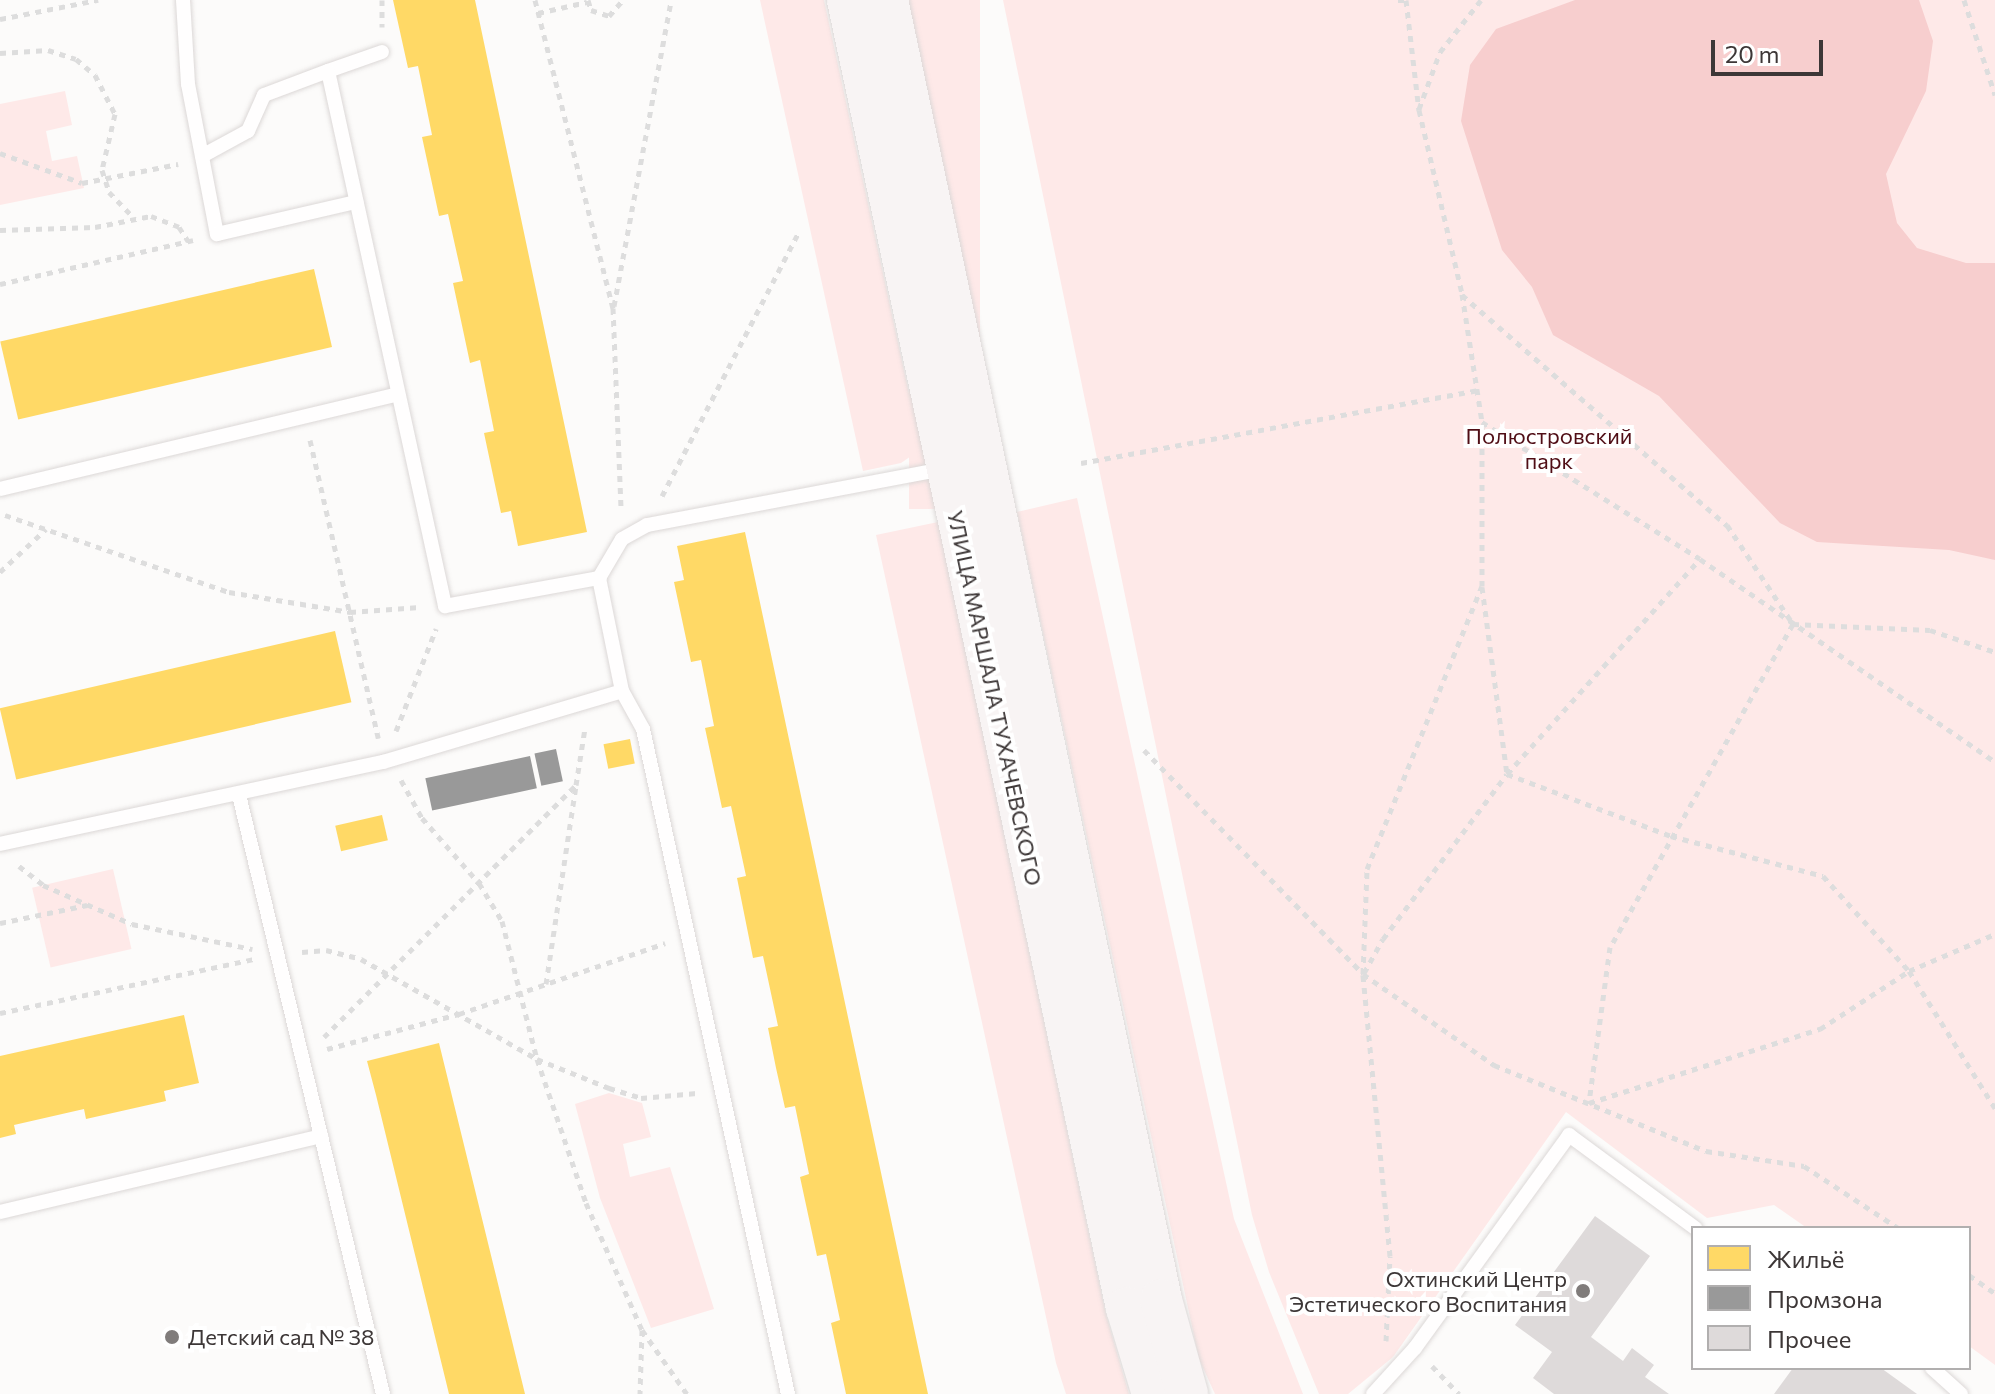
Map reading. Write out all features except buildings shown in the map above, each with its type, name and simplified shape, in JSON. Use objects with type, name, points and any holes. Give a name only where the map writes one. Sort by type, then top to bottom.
[{"type":"street","name":"УЛИЦА МАРШАЛА ТУХАЧЕВСКОГО","points":[[848,0],[965,464],[1161,1300],[1187,1394]]},
{"type":"street","name":"УЛИЦА МАРШАЛА ТУХАЧЕВСКОГО","points":[[887,0],[965,464],[1127,1308],[1153,1394]]},
{"type":"lane","points":[[183,0],[188,84],[217,234],[356,202]]},
{"type":"lane","points":[[202,156],[248,131],[264,95],[382,52]]},
{"type":"lane","points":[[328,71],[445,606],[599,578]]},
{"type":"lane","points":[[0,489],[398,394]]},
{"type":"lane","points":[[788,1394],[643,729],[622,691],[599,578],[622,539],[647,525],[965,464]]},
{"type":"lane","points":[[0,844],[386,761],[622,691]]},
{"type":"lane","points":[[239,795],[383,1394]]},
{"type":"lane","points":[[1373,1394],[1415,1348],[1569,1135],[1692,1226]]},
{"type":"lane","points":[[0,1212],[321,1136]]},
{"type":"lane","points":[[1934,1370],[1961,1394]]},
{"type":"path","points":[[0,19],[98,0]]},
{"type":"path","points":[[535,0],[613,308],[622,539]]},
{"type":"path","points":[[538,13],[588,1],[600,15],[609,16],[623,0]]},
{"type":"path","points":[[613,308],[671,0]]},
{"type":"path","points":[[1398,0],[1408,0],[1419,110],[1462,294],[1482,422],[1482,586],[1507,774]]},
{"type":"path","points":[[1419,110],[1440,52],[1481,0]]},
{"type":"path","points":[[1964,0],[1995,95]]},
{"type":"path","points":[[0,53],[48,50],[76,59],[95,75],[115,114],[105,179],[109,192],[135,219]]},
{"type":"path","points":[[0,153],[82,183],[202,156]]},
{"type":"path","points":[[0,230],[95,227],[135,219],[167,219],[188,241]]},
{"type":"path","points":[[0,284],[217,234]]},
{"type":"path","points":[[647,525],[798,234]]},
{"type":"path","points":[[1462,294],[1727,525],[1793,624]]},
{"type":"path","points":[[1081,463],[1477,390]]},
{"type":"path","points":[[305,416],[386,761],[422,818],[479,883],[502,921],[523,991],[537,1059],[586,1203],[642,1330],[687,1394]]},
{"type":"path","points":[[1482,422],[1700,559],[1995,762]]},
{"type":"path","points":[[0,513],[229,592],[350,612],[445,606],[386,761]]},
{"type":"path","points":[[0,572],[46,529]]},
{"type":"path","points":[[1363,974],[1383,939],[1507,774],[1700,559]]},
{"type":"path","points":[[1384,1382],[1390,1256],[1363,974],[1367,869],[1482,586]]},
{"type":"path","points":[[1793,624],[1930,630],[1995,652]]},
{"type":"path","points":[[1589,1103],[1610,947],[1793,624]]},
{"type":"path","points":[[546,984],[589,703]]},
{"type":"path","points":[[1144,750],[1363,974],[1494,1065],[1706,1151],[1804,1166],[1895,1226]]},
{"type":"path","points":[[1507,774],[1671,836],[1823,876],[1909,971],[1995,1108]]},
{"type":"path","points":[[303,1056],[391,975],[576,785]]},
{"type":"path","points":[[43,885],[132,924],[276,954]]},
{"type":"path","points":[[0,923],[88,905]]},
{"type":"path","points":[[1589,1103],[1820,1029],[1909,971],[1995,934]]},
{"type":"path","points":[[303,1056],[459,1014],[688,935]]},
{"type":"path","points":[[0,1013],[276,954],[344,953],[391,975],[537,1059],[641,1098],[722,1090]]},
{"type":"path","points":[[1971,1276],[1995,1293]]},
{"type":"path","points":[[640,1394],[642,1330]]},
{"type":"path","points":[[1415,1348],[1459,1394]]},
{"type":"green space","points":[[760,0],[824,0],[920,444],[917,452],[901,463],[863,471]]},
{"type":"green space","points":[[909,0],[980,0],[980,509],[909,509]]},
{"type":"green space","name":"Полюстровский парк","points":[[1003,0],[1995,0],[1995,1365],[1971,1347],[1971,1226],[1804,1226],[1774,1205],[1707,1218],[1566,1112],[1393,1357],[1348,1394],[1319,1394],[1269,1272],[1252,1215]]},
{"type":"green space","points":[[65,91],[72,125],[46,131],[52,161],[77,156],[84,188],[0,205],[0,104]]},
{"type":"green space","points":[[1077,498],[1234,1219],[1303,1394],[1215,1394],[1199,1359],[1017,512]]},
{"type":"green space","points":[[938,522],[1106,1315],[1129,1394],[1066,1394],[1056,1363],[876,535]]},
{"type":"green space","points":[[113,869],[131,949],[51,968],[32,888]]},
{"type":"green space","points":[[609,1093],[642,1103],[651,1137],[623,1144],[630,1177],[670,1167],[714,1309],[651,1328],[600,1198],[575,1104]]},
{"type":"shaded area","points":[[1575,0],[1919,0],[1933,41],[1926,91],[1886,174],[1897,223],[1917,248],[1966,263],[1995,263],[1995,560],[1949,550],[1817,542],[1780,523],[1659,396],[1553,335],[1532,287],[1502,250],[1461,121],[1470,65],[1496,29]]},
{"type":"place","name":"Охтинский Центр Эстетического Воспитания","points":[[1583,1291]]},
{"type":"place","name":"Детский сад № 38","points":[[172,1337]]}]
